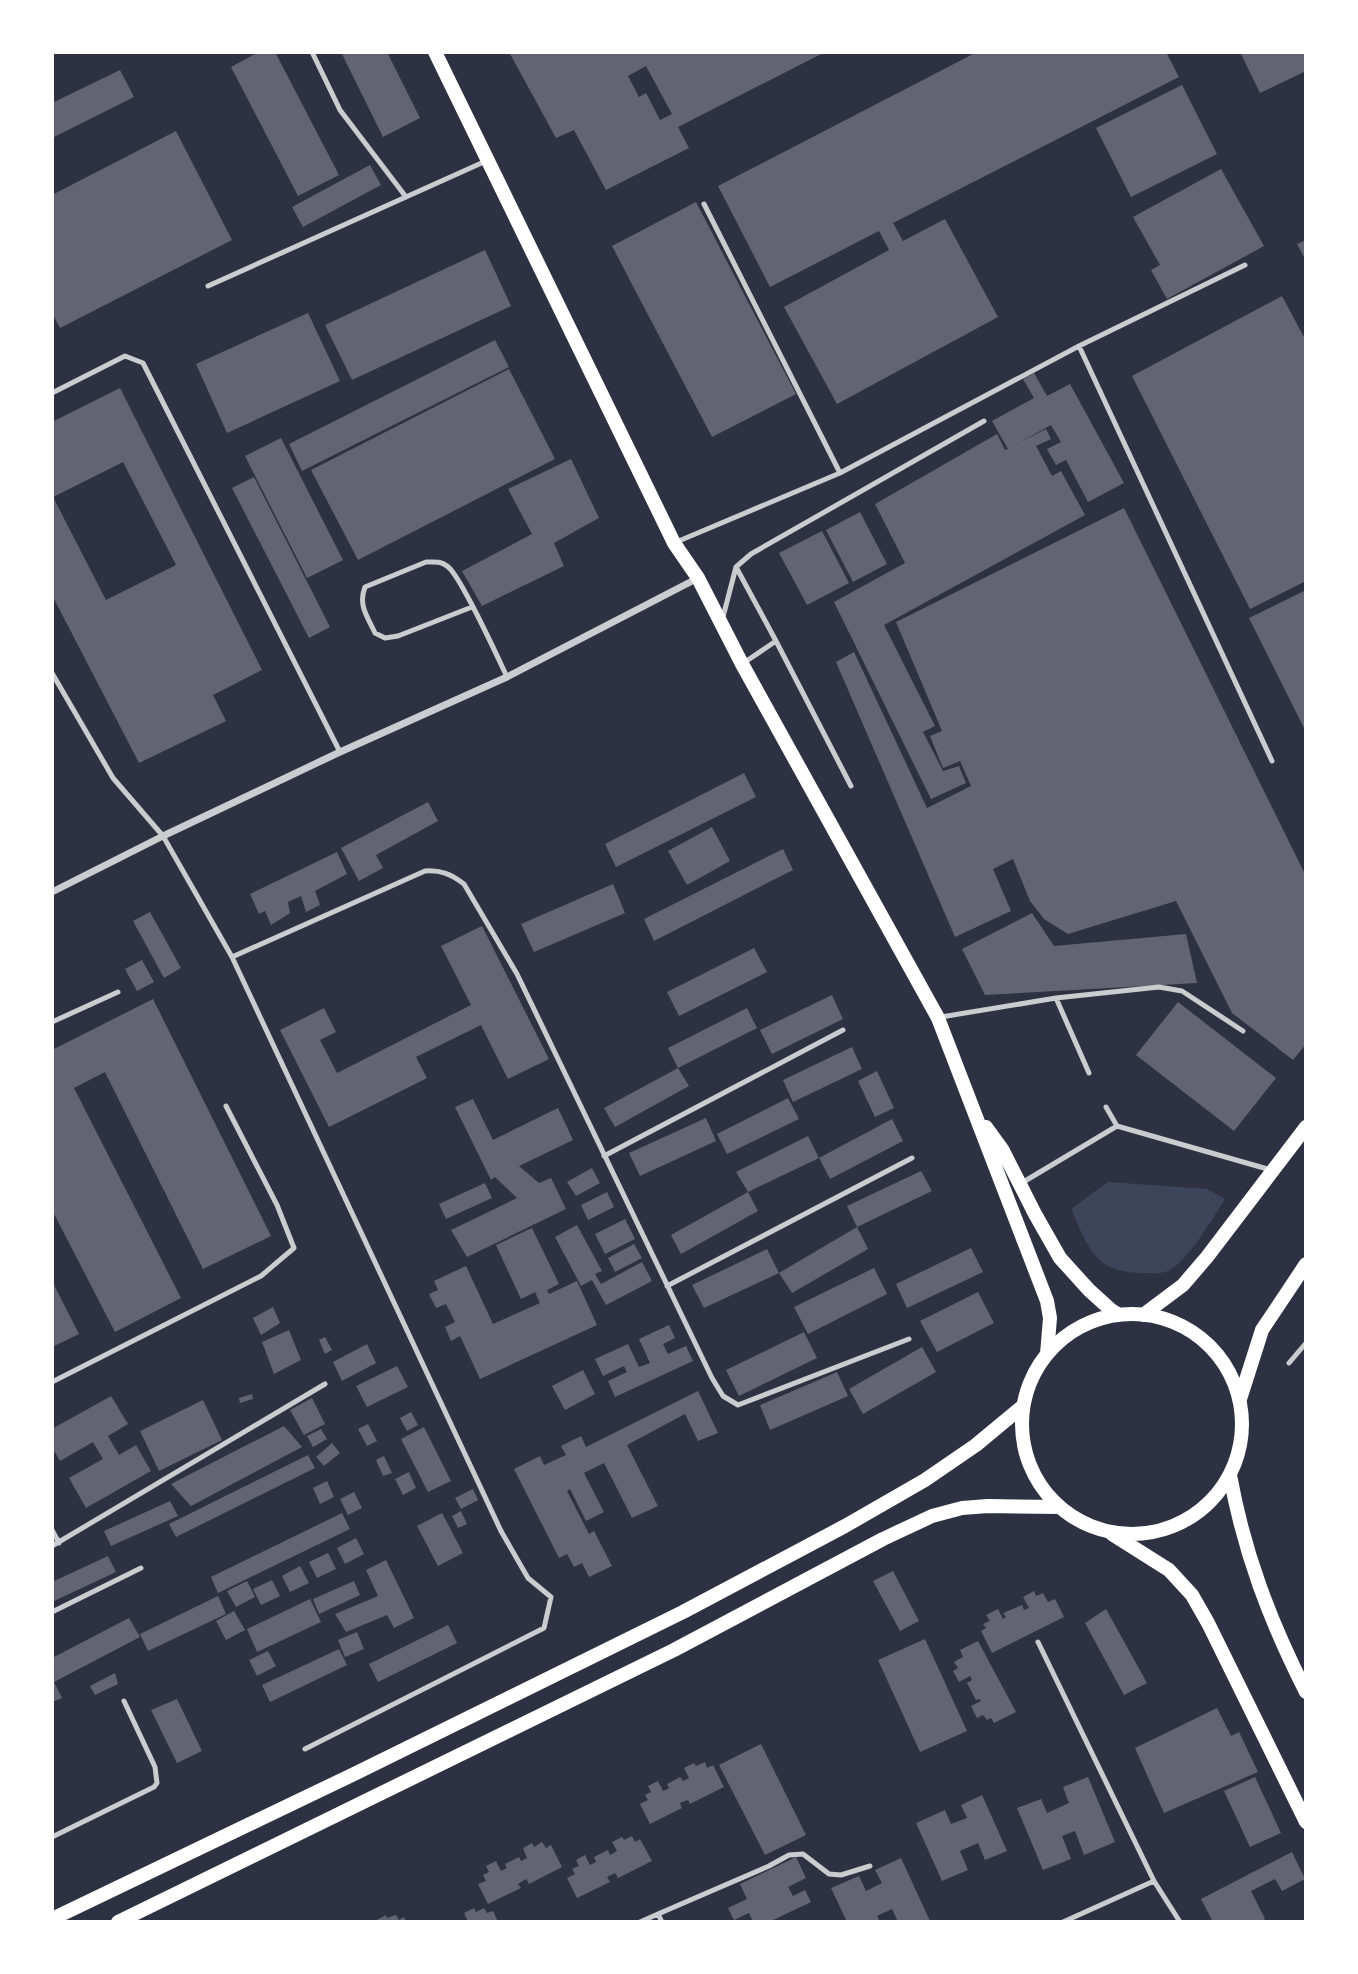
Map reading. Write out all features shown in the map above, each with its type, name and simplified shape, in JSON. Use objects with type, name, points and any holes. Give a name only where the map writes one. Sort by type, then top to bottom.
[{"type":"main road","points":[[435,52],[674,543],[698,578],[742,664],[938,1018],[1047,1301],[1047,1354]]},
{"type":"main road","points":[[975,1112],[1002,1149],[1060,1258],[1090,1290],[1119,1315]]},
{"type":"main road","points":[[1143,1315],[1183,1285],[1306,1127]]},
{"type":"main road","points":[[1240,1399],[1262,1330],[1306,1264]]},
{"type":"main road","points":[[1119,1315],[1143,1315],[1170,1321],[1194,1333],[1215,1351],[1230,1373],[1240,1399],[1243,1418],[1237,1457],[1230,1475],[1213,1499],[1190,1517],[1164,1529],[1135,1534],[1106,1530],[1083,1522],[1059,1507],[1041,1486],[1028,1461],[1022,1434],[1023,1406],[1031,1378],[1047,1354],[1068,1335],[1092,1321],[1119,1315]]},
{"type":"main road","points":[[52,1919],[683,1612],[925,1480],[976,1446],[1023,1406]]},
{"type":"main road","points":[[1230,1475],[1237,1512],[1260,1591],[1283,1647],[1306,1692]]},
{"type":"main road","points":[[118,1922],[674,1650],[883,1539],[932,1516],[962,1508],[988,1506],[1059,1507]]},
{"type":"main road","points":[[1106,1530],[1169,1570],[1192,1595],[1306,1822]]},
{"type":"street","points":[[52,892],[340,752],[507,677],[698,578]]},
{"type":"lane","points":[[312,52],[340,110],[406,197]]},
{"type":"lane","points":[[208,286],[489,160]]},
{"type":"lane","points":[[704,204],[840,473]]},
{"type":"lane","points":[[674,543],[840,473],[1079,346],[1245,265]]},
{"type":"lane","points":[[1079,346],[1272,761]]},
{"type":"lane","points":[[52,393],[125,356],[143,363],[340,752]]},
{"type":"lane","points":[[721,624],[735,566],[751,554],[984,421]]},
{"type":"lane","points":[[472,607],[398,636],[385,638],[375,633],[361,597],[365,587],[426,562],[446,564],[453,571],[472,607],[507,677]]},
{"type":"lane","points":[[735,566],[850,786]]},
{"type":"lane","points":[[742,664],[776,640]]},
{"type":"lane","points":[[52,673],[113,778],[163,836],[232,957],[501,1531],[528,1578],[551,1597],[544,1628],[305,1749]]},
{"type":"lane","points":[[232,957],[425,872],[451,874],[464,884],[517,974],[723,1396],[738,1405],[909,1339]]},
{"type":"lane","points":[[938,1018],[1056,998],[1159,988],[1182,991],[1243,1031]]},
{"type":"lane","points":[[52,1022],[118,992]]},
{"type":"lane","points":[[1056,998],[1090,1073]]},
{"type":"lane","points":[[604,1156],[843,1030]]},
{"type":"lane","points":[[52,1382],[261,1276],[293,1248],[277,1205],[226,1106]]},
{"type":"lane","points":[[1106,1107],[1117,1126],[1273,1170]]},
{"type":"lane","points":[[1006,1194],[1117,1126]]},
{"type":"lane","points":[[667,1286],[912,1158]]},
{"type":"lane","points":[[1289,1363],[1306,1343]]},
{"type":"lane","points":[[52,1546],[325,1384]]},
{"type":"lane","points":[[52,1530],[59,1543]]},
{"type":"lane","points":[[52,1612],[141,1568]]},
{"type":"lane","points":[[1038,1642],[1154,1881],[1180,1922]]},
{"type":"lane","points":[[52,1837],[154,1787],[157,1783],[155,1767],[124,1701]]},
{"type":"lane","points":[[640,1922],[789,1855],[803,1854],[829,1874],[841,1875],[870,1866]]},
{"type":"lane","points":[[1063,1922],[1154,1881]]},
{"type":"lane","points":[[659,1914],[662,1922]]},
{"type":"shaded area","points":[[1108,1182],[1207,1189],[1225,1199],[1199,1239],[1176,1266],[1160,1273],[1129,1272],[1115,1269],[1096,1256],[1071,1209]]},
{"type":"building","points":[[259,52],[275,52],[339,175],[298,196],[231,67]]},
{"type":"building","points":[[341,52],[387,52],[420,118],[383,137]]},
{"type":"building","points":[[509,52],[825,52],[678,127],[689,148],[606,190],[574,130],[556,138]],"holes":[[[646,66],[672,114],[660,120],[646,93],[639,97],[628,76]]]},
{"type":"building","points":[[977,52],[1166,52],[1179,77],[893,223],[903,241],[945,219],[998,317],[837,404],[784,307],[889,250],[879,231],[770,287],[718,186]]},
{"type":"building","points":[[1240,52],[1306,52],[1306,71],[1260,93]]},
{"type":"building","points":[[120,70],[134,97],[52,138],[52,103]]},
{"type":"building","points":[[1182,85],[1217,154],[1131,197],[1096,128]]},
{"type":"building","points":[[176,131],[232,240],[60,328],[52,313],[52,195]]},
{"type":"building","points":[[370,165],[381,185],[303,227],[292,207]]},
{"type":"building","points":[[1221,169],[1264,246],[1167,299],[1151,270],[1160,265],[1133,217]]},
{"type":"building","points":[[696,202],[796,394],[712,437],[612,246]]},
{"type":"building","points":[[1306,240],[1306,261],[1297,244]]},
{"type":"building","points":[[485,250],[511,306],[352,380],[325,325]]},
{"type":"building","points":[[1282,296],[1306,341],[1306,581],[1250,609],[1132,376]]},
{"type":"building","points":[[308,313],[340,381],[227,433],[196,364]]},
{"type":"building","points":[[495,340],[509,367],[302,471],[289,444]]},
{"type":"building","points":[[509,369],[555,459],[358,560],[311,470]]},
{"type":"building","points":[[1034,373],[1047,396],[1070,384],[1124,483],[1088,502],[1066,460],[1056,465],[1047,449],[1061,442],[1051,425],[1020,442],[1046,429],[1051,439],[1036,446],[1052,476],[1061,471],[1085,515],[884,625],[935,726],[923,732],[943,771],[959,766],[966,783],[931,799],[834,602],[905,563],[875,504],[997,434],[1005,450],[1008,449],[992,421],[1034,398],[1023,379]]},
{"type":"building","points":[[120,388],[262,670],[213,695],[226,721],[139,763],[52,595],[52,422]],"holes":[[[123,462],[176,565],[106,600],[53,497]]]},
{"type":"building","points":[[281,438],[343,560],[307,578],[245,456]]},
{"type":"building","points":[[571,459],[599,518],[554,543],[564,566],[482,606],[462,571],[532,534],[508,489]]},
{"type":"building","points":[[254,477],[330,627],[309,638],[232,488]]},
{"type":"building","points":[[1124,508],[1306,876],[1306,1044],[1293,1060],[1232,1013],[1176,901],[1068,934],[1044,919],[1030,901],[1013,859],[993,869],[1011,911],[955,937],[836,662],[854,652],[927,808],[971,786],[960,761],[943,768],[930,736],[942,731],[896,622]]},
{"type":"building","points":[[860,512],[887,564],[853,582],[826,530]]},
{"type":"building","points":[[822,531],[849,583],[807,605],[779,553]]},
{"type":"building","points":[[1306,590],[1306,732],[1249,618]]},
{"type":"building","points":[[744,773],[756,797],[616,867],[605,844]]},
{"type":"building","points":[[428,802],[438,821],[376,855],[383,868],[359,881],[341,848]]},
{"type":"building","points":[[712,827],[730,861],[687,885],[668,851]]},
{"type":"building","points":[[783,849],[793,870],[654,941],[644,919]]},
{"type":"building","points":[[337,852],[347,874],[315,891],[320,905],[306,912],[301,896],[288,902],[290,913],[271,925],[265,911],[259,914],[250,894]]},
{"type":"building","points":[[613,884],[625,913],[534,952],[521,924]]},
{"type":"building","points":[[150,912],[181,968],[164,978],[133,921]]},
{"type":"building","points":[[1032,913],[1054,946],[1186,934],[1197,983],[985,995],[962,949]]},
{"type":"building","points":[[482,926],[549,1059],[508,1079],[481,1025],[416,1057],[427,1078],[329,1127],[280,1030],[324,1008],[336,1032],[320,1040],[337,1073],[471,1005],[441,946]]},
{"type":"building","points":[[754,948],[767,972],[679,1016],[667,992]]},
{"type":"building","points":[[142,960],[154,982],[137,991],[125,969]]},
{"type":"building","points":[[832,995],[843,1019],[772,1054],[760,1030]]},
{"type":"building","points":[[153,999],[271,1236],[203,1269],[105,1072],[74,1088],[181,1298],[115,1332],[52,1210],[52,1050]]},
{"type":"building","points":[[1178,1002],[1276,1078],[1234,1131],[1136,1055]]},
{"type":"building","points":[[747,1008],[757,1028],[678,1068],[668,1048]]},
{"type":"building","points":[[852,1047],[862,1069],[793,1102],[783,1080]]},
{"type":"building","points":[[678,1068],[689,1086],[615,1127],[604,1108]]},
{"type":"building","points":[[877,1071],[894,1108],[875,1117],[858,1081]]},
{"type":"building","points":[[788,1098],[799,1119],[727,1154],[717,1134]]},
{"type":"building","points":[[473,1099],[493,1140],[558,1108],[573,1140],[519,1166],[539,1183],[551,1178],[566,1209],[467,1257],[451,1230],[517,1198],[495,1177],[491,1180],[455,1107]]},
{"type":"building","points":[[706,1118],[716,1141],[640,1176],[629,1153]]},
{"type":"building","points":[[892,1119],[903,1141],[830,1179],[819,1158]]},
{"type":"building","points":[[808,1136],[819,1158],[748,1192],[736,1172]]},
{"type":"building","points":[[592,1168],[600,1183],[576,1196],[567,1182]]},
{"type":"building","points":[[921,1171],[932,1191],[857,1227],[847,1206]]},
{"type":"building","points":[[485,1183],[492,1198],[446,1219],[439,1204]]},
{"type":"building","points":[[607,1192],[614,1207],[588,1220],[581,1205]]},
{"type":"building","points":[[748,1192],[758,1211],[681,1254],[671,1235]]},
{"type":"building","points":[[625,1219],[635,1239],[605,1254],[595,1234]]},
{"type":"building","points":[[577,1225],[602,1271],[595,1274],[601,1284],[642,1262],[652,1281],[606,1305],[592,1280],[581,1286],[555,1237]]},
{"type":"building","points":[[857,1227],[868,1249],[792,1293],[779,1273]]},
{"type":"building","points":[[532,1228],[559,1284],[547,1290],[549,1294],[577,1281],[597,1325],[480,1379],[460,1336],[451,1341],[445,1327],[455,1322],[446,1304],[436,1308],[429,1294],[438,1290],[434,1281],[466,1266],[493,1324],[540,1303],[535,1292],[521,1299],[496,1245]]},
{"type":"building","points":[[634,1244],[642,1258],[615,1272],[608,1258]]},
{"type":"building","points":[[971,1248],[983,1272],[907,1308],[896,1284]]},
{"type":"building","points":[[767,1249],[779,1273],[704,1308],[692,1285]]},
{"type":"building","points":[[874,1268],[887,1294],[808,1334],[794,1307]]},
{"type":"building","points":[[52,1281],[79,1334],[52,1347]]},
{"type":"building","points":[[978,1292],[994,1323],[937,1352],[920,1321]]},
{"type":"building","points":[[273,1307],[280,1323],[261,1335],[253,1318]]},
{"type":"building","points":[[669,1325],[675,1338],[663,1344],[668,1354],[686,1346],[693,1361],[615,1397],[608,1381],[627,1372],[624,1366],[603,1376],[595,1359],[628,1344],[639,1367],[650,1363],[639,1339]]},
{"type":"building","points":[[289,1330],[301,1360],[274,1374],[262,1342]]},
{"type":"building","points":[[804,1332],[817,1358],[739,1396],[726,1370]]},
{"type":"building","points":[[325,1337],[332,1350],[325,1354],[319,1340]]},
{"type":"building","points":[[367,1344],[376,1363],[342,1381],[333,1362]]},
{"type":"building","points":[[922,1347],[936,1372],[863,1414],[849,1389]]},
{"type":"building","points":[[397,1366],[408,1387],[367,1407],[356,1386]]},
{"type":"building","points":[[583,1370],[595,1394],[565,1410],[552,1386]]},
{"type":"building","points":[[837,1372],[848,1396],[770,1430],[760,1405]]},
{"type":"building","points":[[698,1391],[718,1433],[698,1441],[685,1414],[627,1445],[658,1506],[632,1518],[604,1463],[584,1473],[604,1512],[586,1521],[570,1489],[567,1491],[589,1534],[594,1531],[612,1566],[589,1577],[582,1563],[574,1567],[567,1554],[559,1558],[514,1469],[540,1456],[544,1465],[566,1455],[561,1446],[581,1436],[586,1447]]},
{"type":"building","points":[[252,1394],[253,1399],[240,1403],[239,1398]]},
{"type":"building","points":[[111,1396],[128,1424],[108,1436],[119,1455],[136,1445],[151,1471],[86,1508],[69,1478],[103,1459],[93,1442],[60,1461],[52,1447],[52,1429]]},
{"type":"building","points":[[312,1398],[325,1424],[304,1435],[290,1410]]},
{"type":"building","points":[[203,1400],[222,1440],[159,1471],[140,1431]]},
{"type":"building","points":[[411,1412],[418,1425],[407,1431],[400,1418]]},
{"type":"building","points":[[368,1424],[377,1441],[367,1446],[358,1429]]},
{"type":"building","points":[[284,1426],[302,1447],[191,1506],[171,1484]]},
{"type":"building","points":[[424,1427],[451,1481],[428,1492],[401,1439]]},
{"type":"building","points":[[321,1429],[327,1439],[313,1447],[307,1436]]},
{"type":"building","points":[[332,1443],[340,1453],[324,1466],[316,1457]]},
{"type":"building","points":[[308,1455],[315,1468],[176,1537],[169,1524]]},
{"type":"building","points":[[384,1456],[392,1473],[383,1476],[376,1460]]},
{"type":"building","points":[[409,1472],[416,1488],[403,1495],[395,1479]]},
{"type":"building","points":[[327,1481],[334,1497],[320,1504],[313,1488]]},
{"type":"building","points":[[473,1489],[478,1500],[461,1509],[455,1498]]},
{"type":"building","points":[[354,1492],[362,1508],[348,1515],[340,1499]]},
{"type":"building","points":[[170,1501],[178,1516],[111,1546],[104,1531]]},
{"type":"building","points":[[461,1511],[467,1524],[458,1528],[452,1516]]},
{"type":"building","points":[[342,1513],[350,1529],[218,1593],[211,1577]]},
{"type":"building","points":[[442,1513],[463,1553],[438,1566],[417,1526]]},
{"type":"building","points":[[356,1538],[364,1554],[345,1564],[337,1548]]},
{"type":"building","points":[[328,1553],[336,1569],[317,1578],[309,1562]]},
{"type":"building","points":[[108,1556],[116,1572],[52,1602],[52,1582]]},
{"type":"building","points":[[386,1560],[414,1618],[394,1628],[387,1615],[346,1632],[335,1614],[378,1596],[366,1570]]},
{"type":"building","points":[[300,1566],[309,1583],[290,1592],[282,1576]]},
{"type":"building","points":[[893,1571],[919,1621],[900,1631],[873,1581]]},
{"type":"building","points":[[272,1580],[280,1596],[261,1605],[253,1589]]},
{"type":"building","points":[[247,1581],[255,1597],[236,1607],[227,1591]]},
{"type":"building","points":[[354,1581],[360,1595],[319,1614],[313,1599]]},
{"type":"building","points":[[1034,1591],[1036,1596],[1043,1593],[1048,1602],[1055,1599],[1064,1617],[992,1653],[981,1631],[986,1628],[983,1624],[990,1621],[986,1615],[998,1609],[1003,1619],[1006,1617],[1003,1613],[1022,1605],[1024,1610],[1029,1608],[1023,1597]]},
{"type":"building","points":[[218,1596],[226,1614],[148,1651],[140,1634]]},
{"type":"building","points":[[310,1599],[321,1622],[257,1652],[247,1629]]},
{"type":"building","points":[[1106,1609],[1147,1683],[1124,1695],[1085,1623]]},
{"type":"building","points":[[234,1611],[245,1630],[226,1640],[216,1621]]},
{"type":"building","points":[[129,1618],[140,1637],[54,1682],[62,1698],[52,1702],[52,1658]]},
{"type":"building","points":[[448,1625],[457,1643],[378,1682],[369,1664]]},
{"type":"building","points":[[357,1632],[364,1649],[345,1657],[338,1640]]},
{"type":"building","points":[[925,1639],[967,1731],[920,1752],[878,1660]]},
{"type":"building","points":[[978,1641],[1016,1712],[994,1723],[991,1718],[987,1720],[983,1715],[977,1718],[971,1706],[981,1701],[976,1700],[967,1683],[972,1680],[970,1676],[959,1682],[953,1671],[958,1668],[954,1662],[963,1657],[960,1650]]},
{"type":"building","points":[[339,1649],[347,1665],[270,1702],[262,1685]]},
{"type":"building","points":[[268,1651],[276,1666],[257,1676],[249,1660]]},
{"type":"building","points":[[115,1673],[118,1684],[95,1695],[90,1686]]},
{"type":"building","points":[[177,1699],[202,1751],[177,1763],[151,1710]]},
{"type":"building","points":[[1217,1708],[1231,1736],[1239,1732],[1258,1772],[1164,1813],[1135,1748]]},
{"type":"building","points":[[761,1744],[806,1835],[765,1855],[719,1765]]},
{"type":"building","points":[[705,1762],[707,1768],[713,1765],[724,1787],[690,1804],[688,1800],[680,1803],[682,1808],[650,1824],[640,1804],[648,1800],[645,1795],[651,1792],[648,1786],[658,1781],[663,1791],[669,1788],[667,1784],[680,1777],[683,1781],[689,1778],[684,1768]]},
{"type":"building","points":[[1088,1777],[1115,1842],[1084,1855],[1075,1831],[1062,1836],[1071,1859],[1043,1870],[1017,1808],[1041,1799],[1047,1813],[1069,1803],[1063,1787]]},
{"type":"building","points":[[1255,1777],[1281,1833],[1250,1847],[1224,1791]]},
{"type":"building","points":[[982,1795],[1007,1851],[985,1860],[978,1843],[960,1851],[968,1870],[942,1881],[916,1823],[945,1810],[951,1824],[967,1818],[961,1805]]},
{"type":"building","points":[[632,1836],[635,1842],[640,1839],[652,1861],[618,1878],[615,1873],[607,1877],[610,1882],[577,1898],[567,1878],[575,1874],[572,1869],[579,1866],[576,1860],[585,1855],[590,1865],[596,1862],[594,1857],[608,1850],[610,1855],[617,1851],[612,1842]]},
{"type":"building","points":[[542,1842],[546,1848],[551,1845],[562,1867],[529,1884],[526,1879],[518,1884],[521,1888],[488,1904],[478,1884],[486,1881],[483,1875],[489,1872],[486,1866],[496,1861],[501,1871],[507,1868],[505,1864],[519,1857],[521,1861],[527,1858],[523,1848],[532,1843],[534,1847]]},
{"type":"building","points":[[1292,1852],[1305,1879],[1282,1891],[1275,1879],[1251,1891],[1265,1919],[1260,1922],[1213,1922],[1201,1899]]},
{"type":"building","points":[[796,1857],[806,1878],[788,1887],[793,1896],[805,1890],[811,1902],[769,1922],[753,1922],[749,1913],[734,1920],[728,1908],[747,1899],[740,1884]]},
{"type":"building","points":[[901,1858],[930,1921],[898,1922],[892,1909],[877,1916],[880,1922],[847,1922],[831,1888],[859,1876],[866,1891],[882,1883],[875,1870]]},
{"type":"building","points":[[474,1908],[476,1912],[484,1908],[487,1913],[493,1911],[498,1922],[468,1922],[464,1913]]},
{"type":"building","points":[[386,1915],[387,1918],[396,1915],[399,1920],[404,1917],[406,1922],[373,1922]]}]
